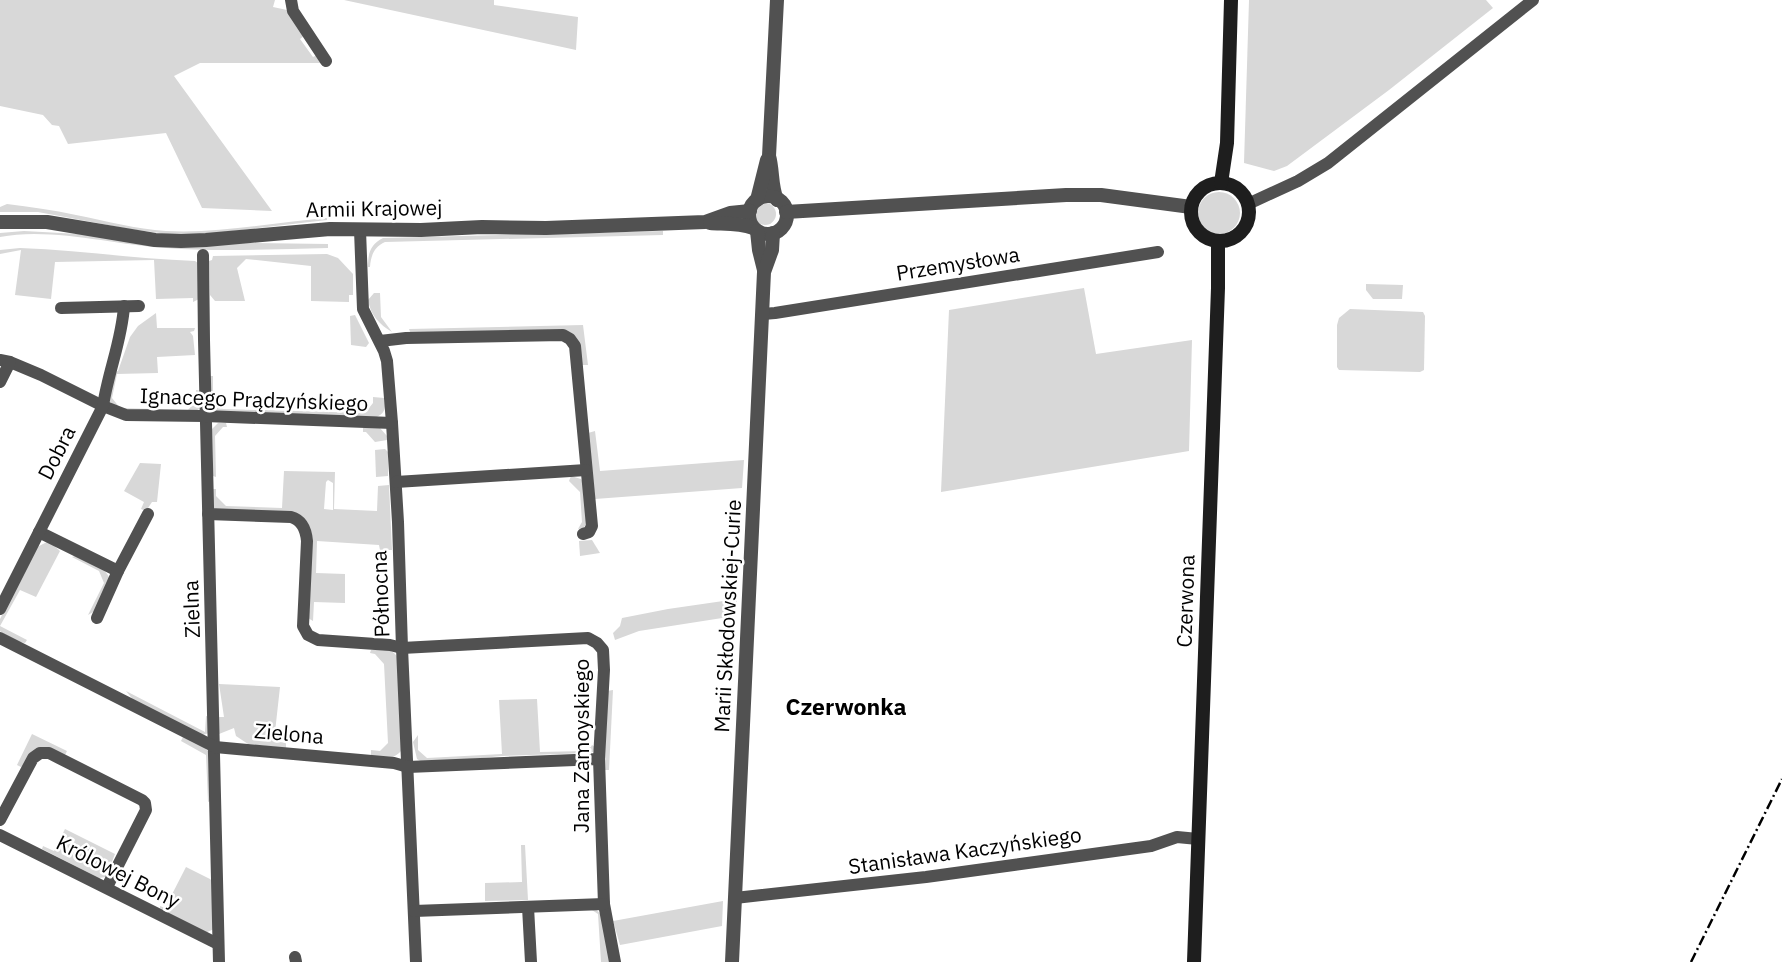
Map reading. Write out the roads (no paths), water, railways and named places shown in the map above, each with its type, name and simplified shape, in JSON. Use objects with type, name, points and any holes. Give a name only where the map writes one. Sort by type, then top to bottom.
[{"type":"main road","points":[[1221,183],[1227,143],[1231,0]]},
{"type":"main road","points":[[1221,183],[1236,188],[1248,204],[1247,223],[1242,232],[1234,238],[1218,242],[1205,238],[1198,232],[1190,216],[1194,198],[1208,185],[1221,183]]},
{"type":"main road","name":"Czerwona","points":[[1194,962],[1218,242]]},
{"type":"street","points":[[291,0],[293,11],[326,61]]},
{"type":"street","points":[[705,222],[743,224],[766,234],[774,233],[783,226],[786,212],[774,192],[769,156],[777,0]]},
{"type":"street","points":[[1248,204],[1298,181],[1328,163],[1533,0]]},
{"type":"street","points":[[755,229],[749,216],[769,156]]},
{"type":"street","points":[[786,212],[1066,195],[1101,195],[1191,207]]},
{"type":"street","points":[[753,205],[767,197],[777,200]]},
{"type":"street","name":"Armii Krajowej","points":[[0,222],[47,222],[155,240],[181,241],[330,229],[546,228],[705,222],[753,205]]},
{"type":"street","name":"Marii Skłodowskiej-Curie","points":[[732,962],[763,314],[764,272],[755,229]]},
{"type":"street","name":"Północna","points":[[360,230],[363,309],[380,341],[387,362],[392,423],[416,962]]},
{"type":"street","name":"Marii Skłodowskiej-Curie","points":[[764,272],[772,250],[774,233]]},
{"type":"street","name":"Przemysłowa","points":[[763,314],[1158,252]]},
{"type":"street","name":"Zielna","points":[[203,255],[219,962]]},
{"type":"street","name":"Dobra","points":[[0,609],[103,406],[123,324],[124,306]]},
{"type":"street","points":[[61,308],[139,306]]},
{"type":"street","points":[[380,341],[406,338],[563,335],[570,340],[575,346],[592,526],[589,532],[583,534]]},
{"type":"street","points":[[0,382],[5,361]]},
{"type":"street","name":"Ignacego Prądzyńskiego","points":[[5,361],[126,415],[392,423]]},
{"type":"street","points":[[396,482],[586,470]]},
{"type":"street","points":[[97,618],[148,514]]},
{"type":"street","points":[[208,514],[291,517],[302,524],[307,541],[303,626],[308,635],[318,640],[401,648]]},
{"type":"street","points":[[39,532],[118,571]]},
{"type":"street","name":"Zielona","points":[[0,638],[215,747],[394,763],[408,767],[599,759]]},
{"type":"street","name":"Jana Zamoyskiego","points":[[401,648],[588,638],[603,650],[599,759],[604,904],[615,962]]},
{"type":"street","points":[[0,820],[33,758],[40,753],[49,753],[142,800],[146,810],[107,887]]},
{"type":"street","name":"Królowej Bony","points":[[0,835],[218,944]]},
{"type":"street","name":"Stanisława Kaczyńskiego","points":[[735,898],[926,877],[1151,846],[1177,837],[1198,839]]},
{"type":"street","points":[[414,911],[604,904]]},
{"type":"street","points":[[528,907],[531,962]]},
{"type":"railway","points":[[1691,962],[1782,779]]},
{"type":"district","name":"Czerwonka","points":[[846,707]]}]
